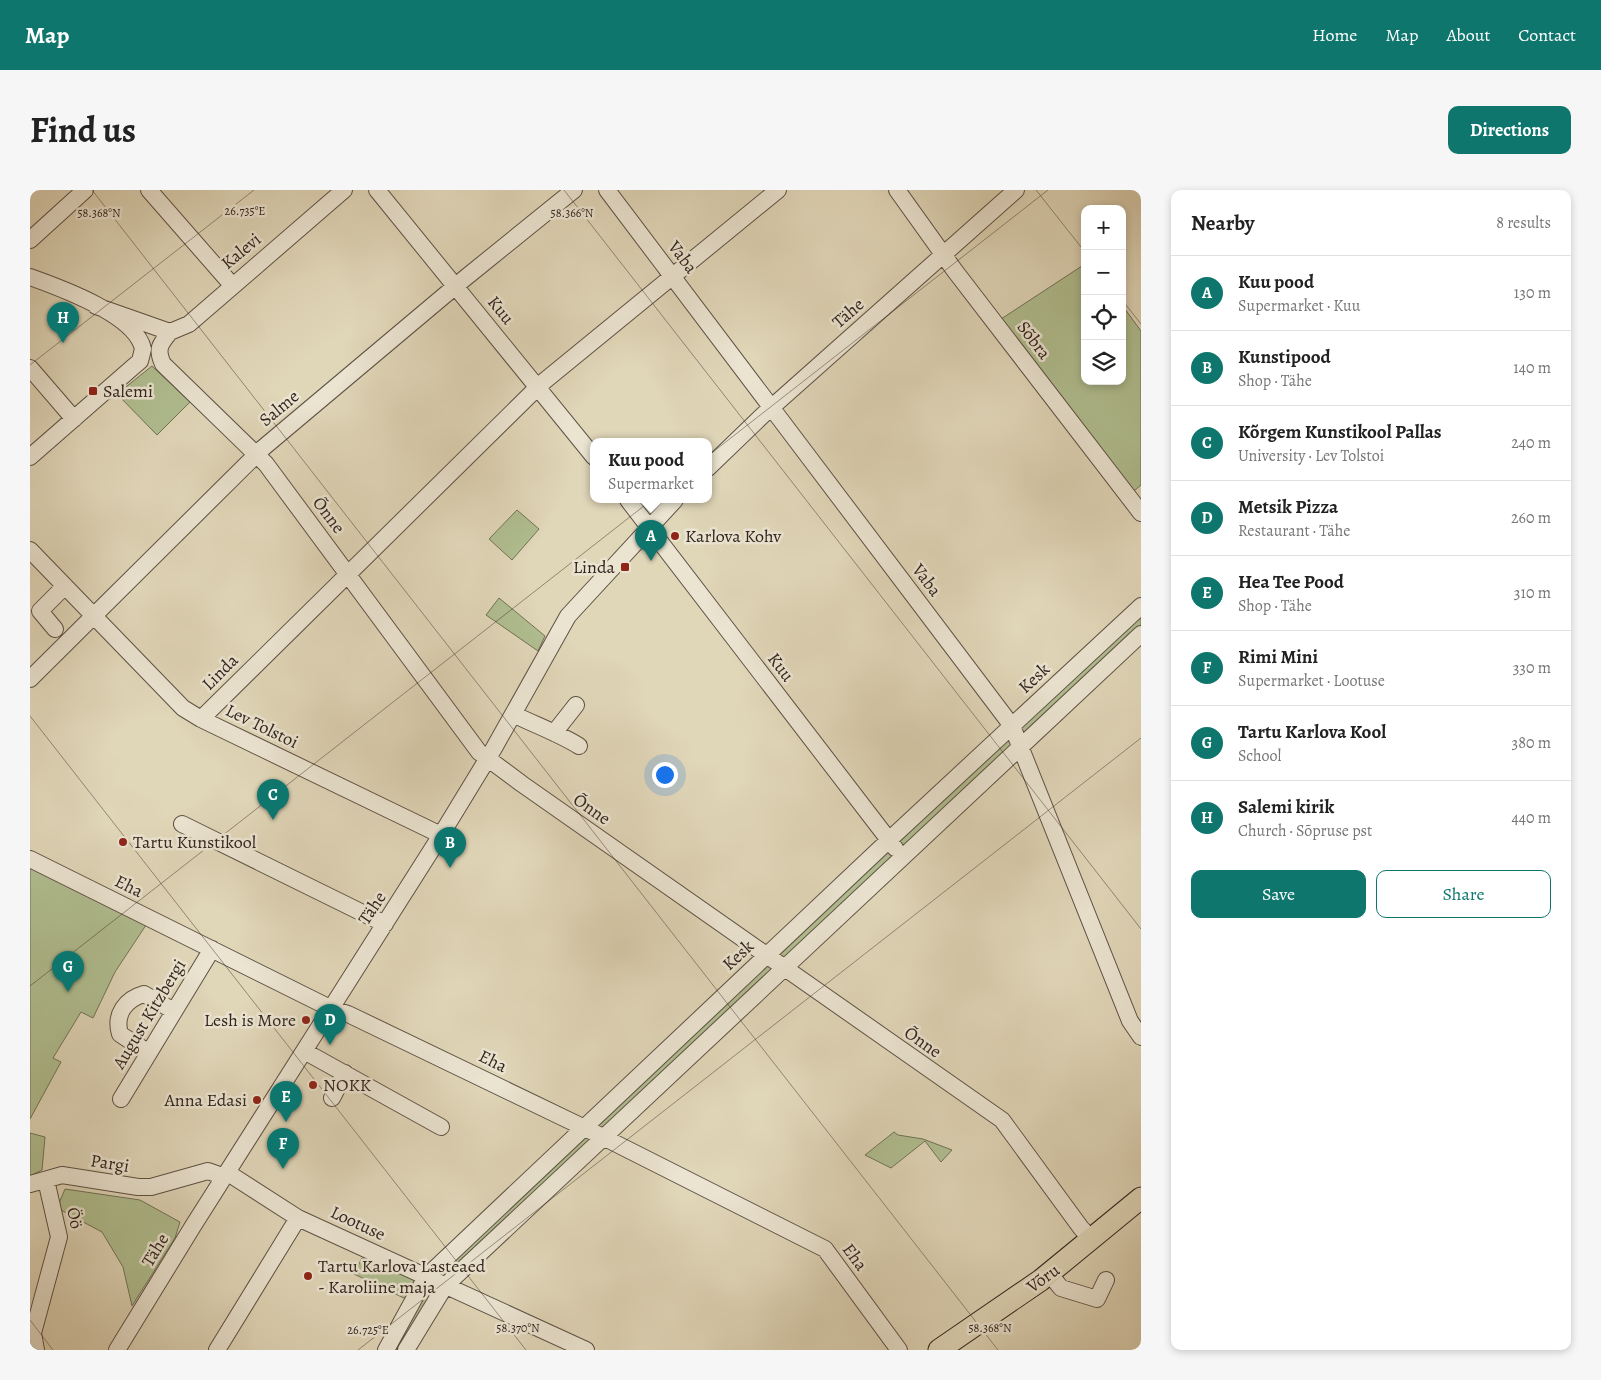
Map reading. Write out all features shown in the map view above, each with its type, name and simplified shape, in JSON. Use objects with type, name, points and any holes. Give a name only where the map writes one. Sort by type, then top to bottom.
[{"type":"main road","name":"Võru","points":[[939,1350],[1049,1273],[1092,1240],[1141,1198]]},
{"type":"street","points":[[32,241],[85,190]]},
{"type":"street","points":[[149,190],[232,285]]},
{"type":"street","name":"Kalevi","points":[[170,332],[189,324],[344,190]]},
{"type":"street","name":"Kuu","points":[[377,190],[590,451]]},
{"type":"street","name":"Salme","points":[[30,680],[256,455],[456,286],[574,190]]},
{"type":"street","name":"Vaba","points":[[607,190],[1012,726],[1130,1021],[1141,1037]]},
{"type":"street","name":"Linda","points":[[201,719],[538,387],[778,190]]},
{"type":"street","name":"Sõbra","points":[[897,190],[944,255],[1141,513]]},
{"type":"street","name":"Tähe","points":[[712,464],[772,407],[1016,190]]},
{"type":"street","points":[[30,277],[55,286],[120,319],[142,342],[143,355],[133,367],[30,457]]},
{"type":"street","points":[[96,306],[170,332]]},
{"type":"street","name":"Õnne","points":[[170,332],[159,344],[159,356],[163,364],[256,455],[348,574],[479,752],[783,969],[1002,1120],[1080,1228],[1092,1240]]},
{"type":"street","points":[[30,368],[74,419]]},
{"type":"street","name":"Kuu","points":[[630,503],[902,858]]},
{"type":"street","name":"Tähe","points":[[117,1350],[488,759],[568,616],[672,503]]},
{"type":"street","name":"Lev Tolstoi","points":[[33,558],[65,586],[184,708],[201,719],[441,835]]},
{"type":"street","points":[[55,629],[40,611],[65,586]]},
{"type":"street","name":"Kesk","points":[[386,1350],[426,1277],[889,840],[1141,606]]},
{"type":"street","points":[[406,1350],[445,1286],[1141,634]]},
{"type":"street","points":[[554,733],[576,705]]},
{"type":"street","points":[[513,714],[579,746]]},
{"type":"street","points":[[182,824],[385,924]]},
{"type":"street","name":"Eha","points":[[30,859],[330,1008],[348,1014],[586,1128],[824,1249],[899,1350]]},
{"type":"street","name":"August Kitzbergi","points":[[121,1099],[212,950]]},
{"type":"street","points":[[149,1053],[120,1034],[118,1026],[122,1009],[131,999],[144,994],[174,1011]]},
{"type":"street","points":[[304,1051],[441,1127]]},
{"type":"street","points":[[332,1098],[345,1073]]},
{"type":"street","name":"Pargi","points":[[30,1184],[62,1176],[138,1187],[184,1179],[223,1179]]},
{"type":"street","name":"Lootuse","points":[[223,1179],[298,1218],[586,1350]]},
{"type":"street","name":"Öö","points":[[36,1350],[33,1333],[59,1237],[46,1180]]},
{"type":"street","points":[[217,1350],[242,1313],[298,1218]]},
{"type":"street","points":[[1049,1273],[1061,1288],[1097,1299],[1106,1280]]},
{"type":"green space","points":[[1081,267],[1081,385],[1126,385],[1126,310],[1141,331],[1141,485],[1128,496],[995,323]]},
{"type":"green space","points":[[152,366],[190,402],[157,435],[117,394]]},
{"type":"green space","points":[[517,510],[539,529],[512,560],[489,539]]},
{"type":"green space","points":[[499,598],[545,636],[538,651],[486,615]]},
{"type":"green space","points":[[1141,606],[1141,634],[445,1286],[406,1350],[386,1350],[410,1301],[354,1274],[362,1258],[420,1282]]},
{"type":"green space","points":[[30,859],[150,919],[115,972],[93,1018],[81,1012],[53,1058],[61,1062],[30,1119]]},
{"type":"green space","points":[[894,1132],[898,1135],[923,1139],[952,1150],[941,1162],[925,1141],[891,1168],[865,1155]]},
{"type":"green space","points":[[30,1133],[45,1137],[42,1170],[30,1176]]},
{"type":"green space","points":[[65,1189],[140,1200],[180,1222],[175,1238],[132,1306],[123,1267],[102,1232],[57,1208]]},
{"type":"place","name":"Salemi kirik","points":[[63,343]]},
{"type":"place","name":"Salemi","points":[[93,391]]},
{"type":"place","name":"Karlova Kohv","points":[[675,536]]},
{"type":"place","name":"Kuu pood","points":[[651,561]]},
{"type":"place","name":"Linda","points":[[625,567]]},
{"type":"place","name":"Kõrgem Kunstikool Pallas","points":[[273,820]]},
{"type":"place","name":"Tartu Kunstikool","points":[[123,842]]},
{"type":"place","name":"Kunstipood","points":[[450,868]]},
{"type":"place","name":"Tartu Karlova Kool","points":[[68,992]]},
{"type":"place","name":"Lesh is More","points":[[306,1020]]},
{"type":"place","name":"Metsik Pizza","points":[[330,1045]]},
{"type":"place","name":"NOKK","points":[[313,1085]]},
{"type":"place","name":"Anna Edasi","points":[[257,1100]]},
{"type":"place","name":"Hea Tee Pood","points":[[286,1122]]},
{"type":"place","name":"Rimi Mini","points":[[283,1169]]},
{"type":"place","name":"Tartu Karlova Lasteaed - Karoliine maja","points":[[308,1276]]}]
